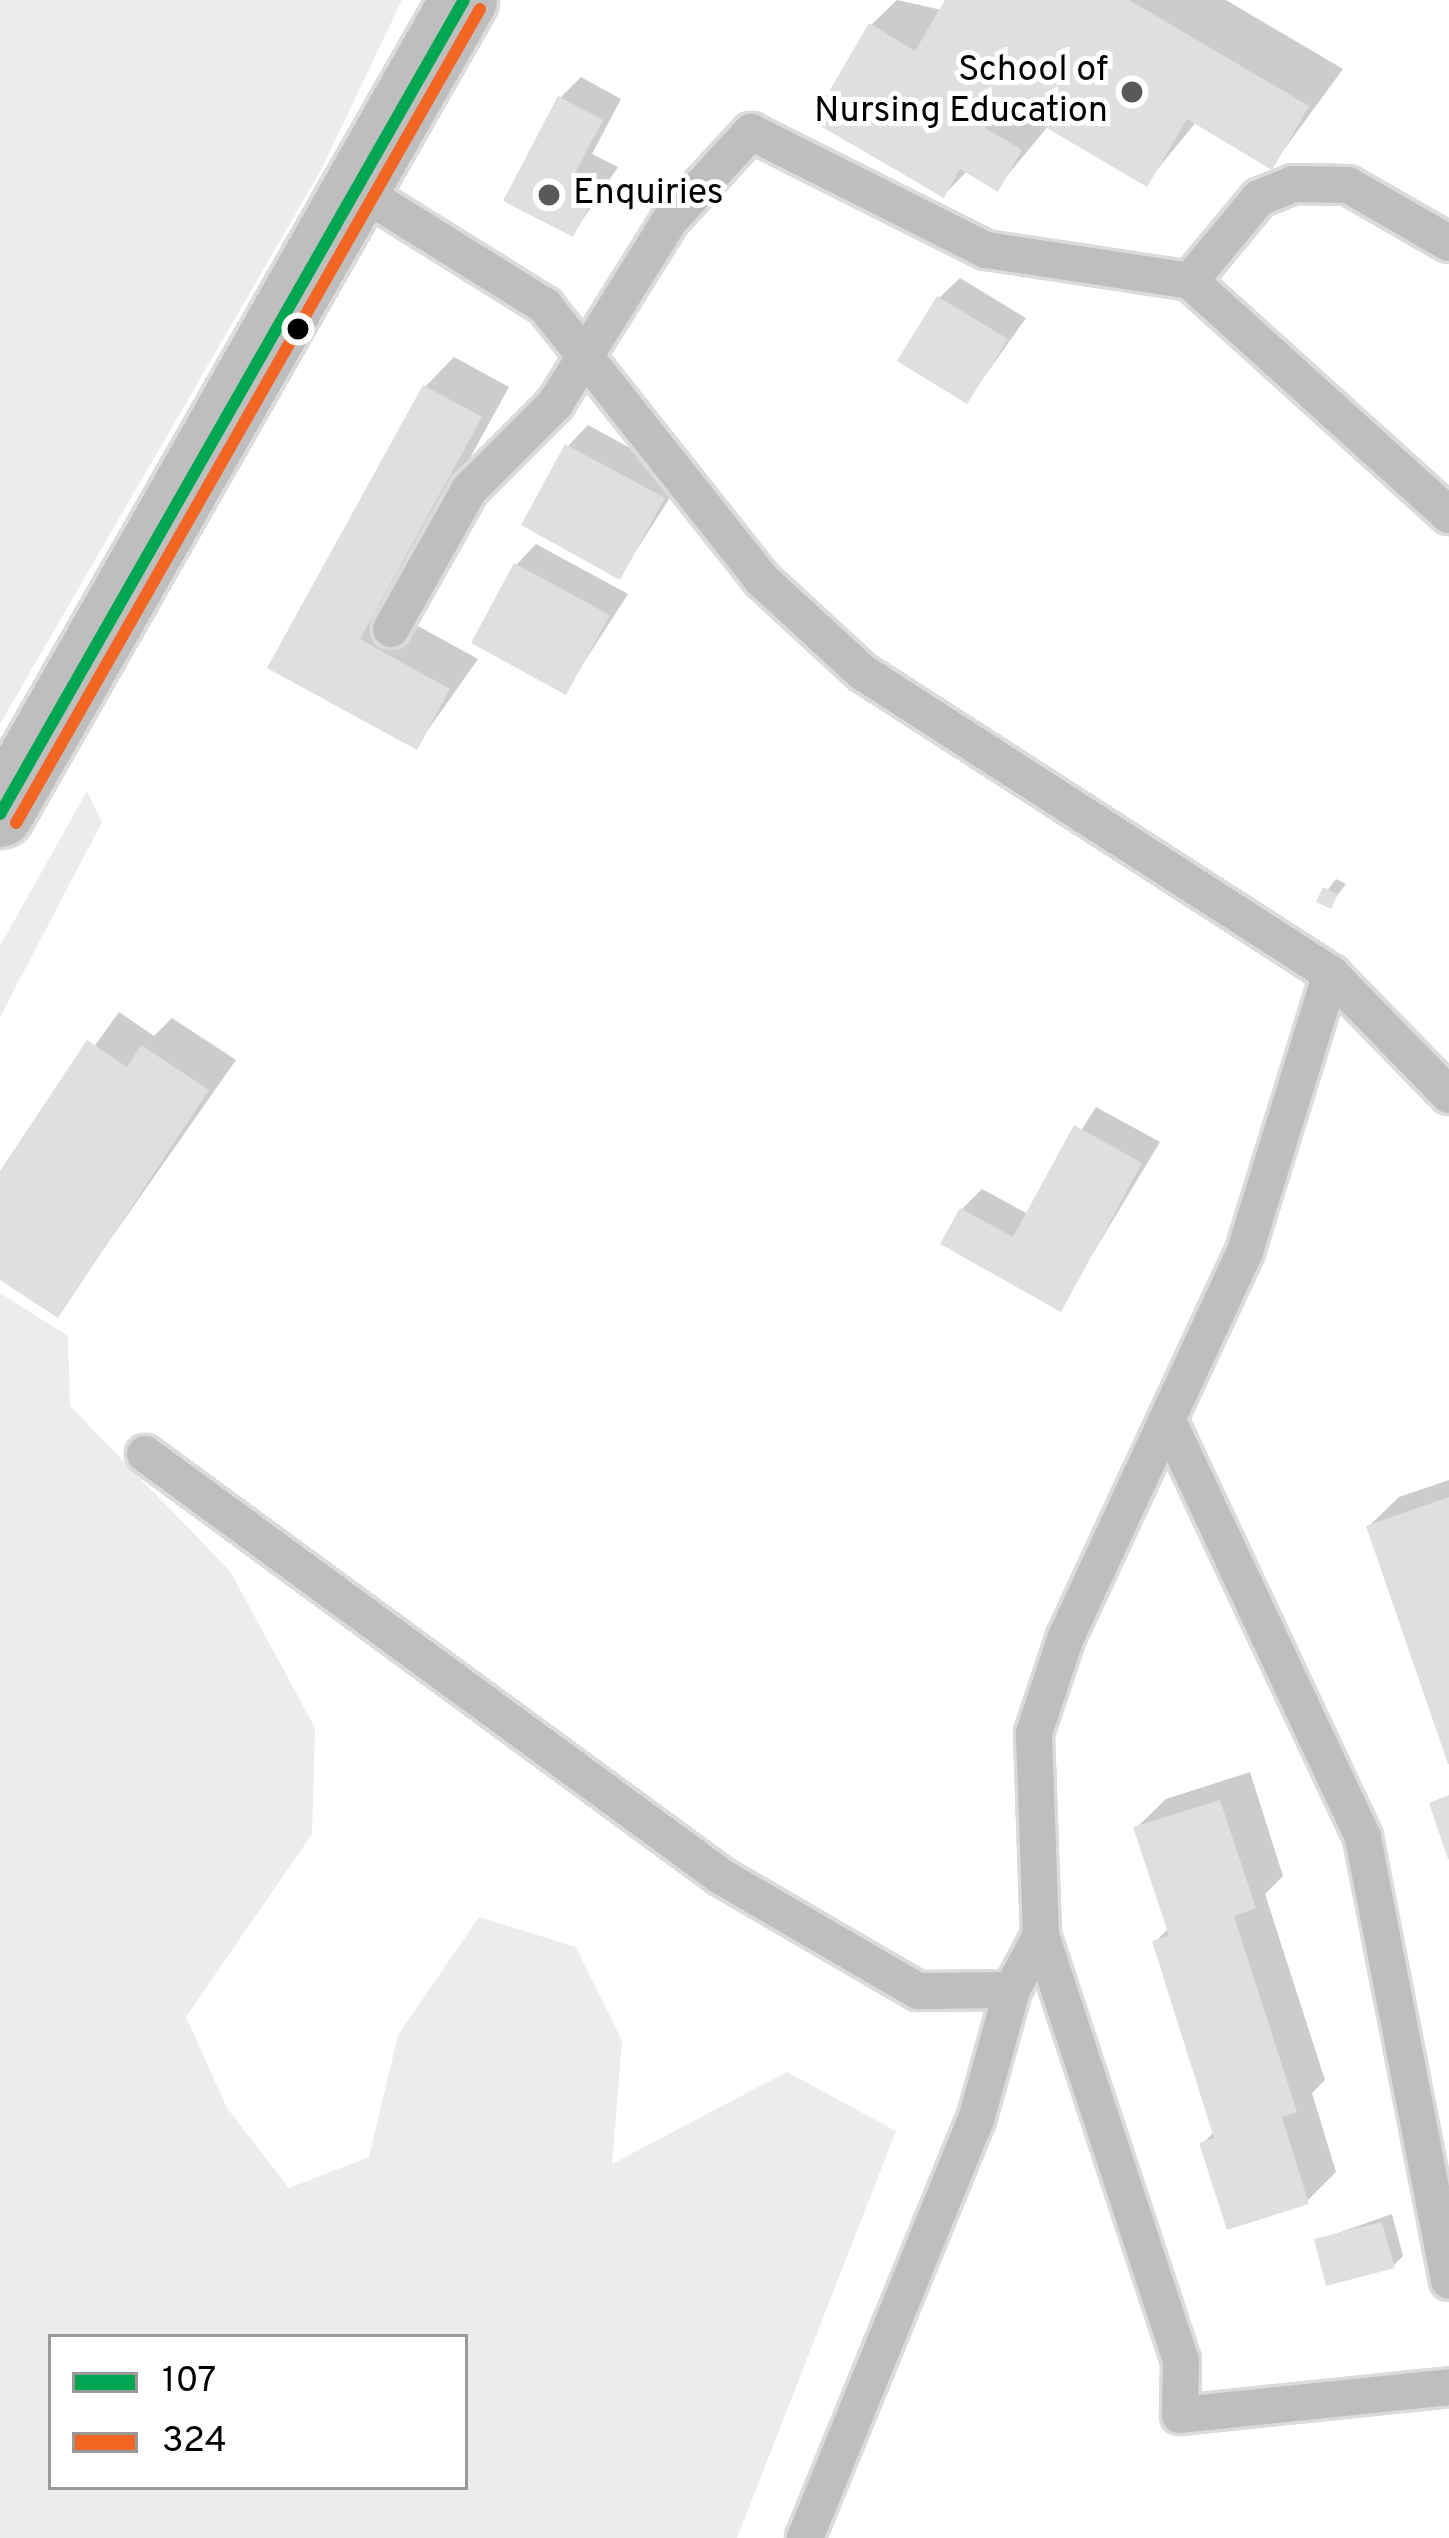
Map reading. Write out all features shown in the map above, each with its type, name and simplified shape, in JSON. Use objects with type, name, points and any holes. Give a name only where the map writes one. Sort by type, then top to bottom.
[{"type":"main road","points":[[0,814],[464,0]]},
{"type":"lane","points":[[391,629],[469,490],[555,404],[584,344],[670,220],[751,132],[986,250],[1190,281],[1449,515]]},
{"type":"lane","points":[[1190,281],[1259,198],[1293,184],[1348,185],[1449,243]]},
{"type":"lane","points":[[354,187],[493,270],[584,344],[761,579],[862,672],[1331,974],[1449,1095]]},
{"type":"lane","points":[[1331,974],[1300,1045],[1272,1180],[1168,1421],[1066,1637],[1034,1733],[1041,1935],[1181,2360],[1180,2415],[1300,2394],[1449,2387]]},
{"type":"lane","points":[[1168,1421],[1364,1838],[1449,2281]]},
{"type":"lane","points":[[146,1454],[722,1876],[918,1991],[1012,1990]]},
{"type":"lane","points":[[805,2538],[976,2120],[1012,1990],[1041,1935]]},
{"type":"shaded area","points":[[0,0],[402,0],[321,170],[0,724]]},
{"type":"shaded area","points":[[87,791],[102,822],[0,1017],[0,946]]},
{"type":"shaded area","points":[[0,1293],[68,1336],[70,1406],[230,1571],[315,1728],[312,1834],[186,2017],[227,2108],[289,2188],[369,2157],[398,2035],[479,1917],[576,1947],[622,2041],[612,2164],[787,2072],[896,2131],[737,2538],[0,2538]]},
{"type":"building","points":[[945,0],[1129,0],[1309,106],[1272,170],[1187,119],[1147,187],[1001,101],[985,128],[1022,150],[998,192],[960,169],[944,198],[812,121],[869,23],[915,51]]},
{"type":"building","points":[[558,96],[603,120],[574,175],[599,188],[573,237],[503,201]]},
{"type":"building","points":[[937,296],[1008,339],[967,404],[897,361]]},
{"type":"building","points":[[423,385],[482,417],[360,639],[450,689],[417,750],[267,668]]},
{"type":"building","points":[[565,444],[665,498],[620,580],[521,525]]},
{"type":"building","points":[[514,563],[610,615],[566,695],[471,643]]},
{"type":"building","points":[[1323,887],[1338,894],[1331,909],[1316,902]]},
{"type":"building","points":[[87,1040],[127,1067],[141,1045],[209,1090],[58,1318],[0,1280],[0,1171]]},
{"type":"building","points":[[1074,1125],[1142,1163],[1061,1312],[940,1244],[960,1208],[1013,1237]]},
{"type":"building","points":[[1449,1497],[1449,1764],[1448,1764],[1366,1526]]},
{"type":"building","points":[[1449,1795],[1449,1859],[1448,1859],[1429,1803]]},
{"type":"building","points":[[1220,1800],[1256,1908],[1234,1916],[1297,2112],[1282,2117],[1309,2204],[1227,2230],[1199,2143],[1214,2138],[1152,1941],[1169,1936],[1133,1827]]},
{"type":"building","points":[[1382,2222],[1395,2268],[1326,2286],[1314,2239]]},
{"type":"transit line","name":"107","points":[[0,814],[464,0]]},
{"type":"transit line","name":"324","points":[[16,823],[480,9]]},
{"type":"place","name":"School of Nursing Education","points":[[1132,92]]},
{"type":"place","name":"Enquiries","points":[[549,195]]}]
